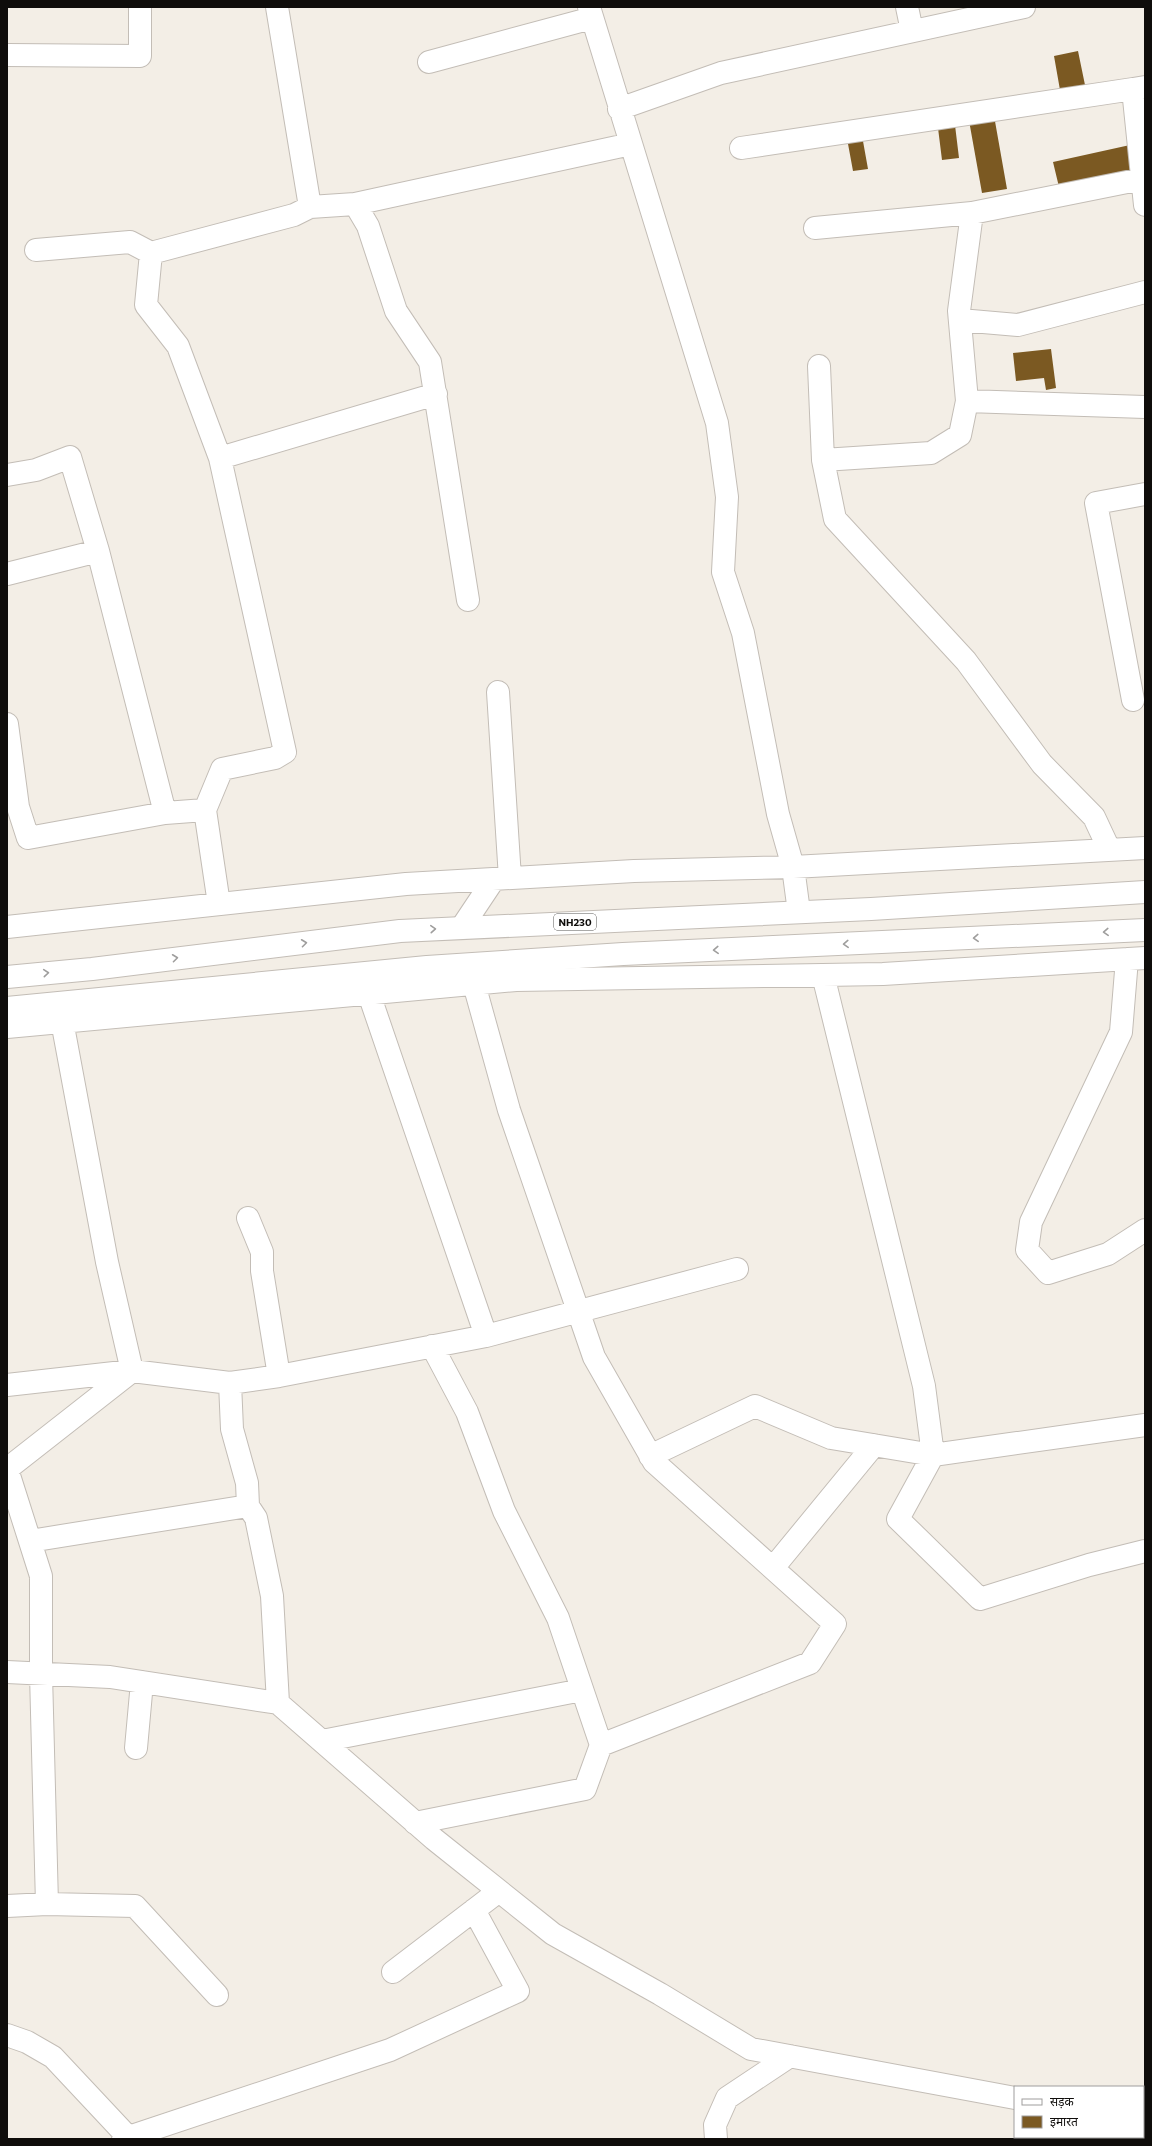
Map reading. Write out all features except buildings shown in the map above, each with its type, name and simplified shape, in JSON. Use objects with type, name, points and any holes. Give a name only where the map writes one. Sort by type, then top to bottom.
[{"type":"main road","points":[[7,55],[140,56],[140,7]]},
{"type":"main road","points":[[277,7],[310,207]]},
{"type":"main road","points":[[907,7],[912,31]]},
{"type":"main road","points":[[619,109],[721,73],[1024,7]]},
{"type":"main road","points":[[429,62],[590,13],[717,423],[727,497],[723,572],[743,633],[778,814],[793,867],[799,912]]},
{"type":"main road","points":[[741,148],[1139,88],[1142,179],[1145,205]]},
{"type":"main road","points":[[36,250],[130,242],[151,253],[294,215],[310,207],[355,204],[631,144]]},
{"type":"main road","points":[[815,228],[972,213],[1142,179]]},
{"type":"main road","points":[[355,204],[368,226],[396,310],[430,362],[468,600]]},
{"type":"main road","points":[[823,460],[931,453],[960,435],[967,401],[959,311],[972,213]]},
{"type":"main road","points":[[151,253],[146,305],[178,346],[220,458],[285,752],[275,758],[222,769],[205,810],[219,904]]},
{"type":"main road","points":[[960,320],[1018,325],[1145,292]]},
{"type":"main road","points":[[819,366],[823,460],[835,519],[966,661],[1042,764],[1094,817],[1110,850]]},
{"type":"main road","points":[[220,458],[436,394]]},
{"type":"main road","points":[[967,401],[1145,407]]},
{"type":"main road","points":[[7,475],[36,470],[70,457],[98,551],[165,813]]},
{"type":"main road","points":[[1134,700],[1096,503],[1145,494]]},
{"type":"main road","points":[[7,574],[98,551]]},
{"type":"main road","points":[[462,927],[502,879],[498,692]]},
{"type":"main road","points":[[7,724],[18,807],[28,838],[165,813],[205,810]]},
{"type":"main road","points":[[7,927],[406,884],[634,871],[793,867],[1145,848]]},
{"type":"main road","name":"NH230","points":[[7,977],[92,969],[400,931],[799,912],[1145,892]]},
{"type":"main road","points":[[7,1008],[427,967],[631,954],[1145,930]]},
{"type":"main road","points":[[7,1027],[516,980],[883,974],[1136,958],[1121,1032],[1031,1222],[1027,1250],[1048,1273],[1108,1254],[1145,1230]]},
{"type":"main road","points":[[502,962],[516,980]]},
{"type":"main road","points":[[823,975],[924,1386],[933,1455],[898,1519],[980,1600],[1089,1565],[1145,1551]]},
{"type":"main road","points":[[474,984],[509,1110],[594,1357],[654,1462],[835,1624],[810,1663],[601,1745]]},
{"type":"main road","points":[[369,994],[486,1336]]},
{"type":"main road","points":[[62,1021],[107,1262],[132,1371]]},
{"type":"main road","points":[[248,1218],[262,1252],[262,1272],[280,1376]]},
{"type":"main road","points":[[7,1385],[132,1371],[230,1383],[280,1376],[486,1336],[736,1269]]},
{"type":"main road","points":[[415,1823],[585,1789],[601,1745],[558,1618],[504,1511],[466,1412],[432,1346]]},
{"type":"main road","points":[[47,1904],[41,1674],[41,1576],[7,1469],[132,1371]]},
{"type":"main road","points":[[230,1383],[232,1429],[247,1483],[248,1506],[256,1518],[272,1596],[278,1703]]},
{"type":"main road","points":[[650,1456],[755,1406],[831,1438],[933,1455],[1145,1425]]},
{"type":"main road","points":[[772,1568],[874,1446]]},
{"type":"main road","points":[[30,1541],[248,1506]]},
{"type":"main road","points":[[7,1672],[110,1677],[278,1703],[415,1823],[553,1934],[660,1994],[751,2048],[1014,2098]]},
{"type":"main road","points":[[136,1748],[142,1682]]},
{"type":"main road","points":[[322,1741],[582,1690]]},
{"type":"main road","points":[[393,1972],[499,1891]]},
{"type":"main road","points":[[7,1906],[47,1904],[135,1906],[217,1995]]},
{"type":"main road","points":[[7,2035],[27,2042],[53,2057],[126,2138],[390,2050],[518,1991],[474,1910]]},
{"type":"main road","points":[[716,2139],[715,2125],[727,2098],[790,2056]]}]
